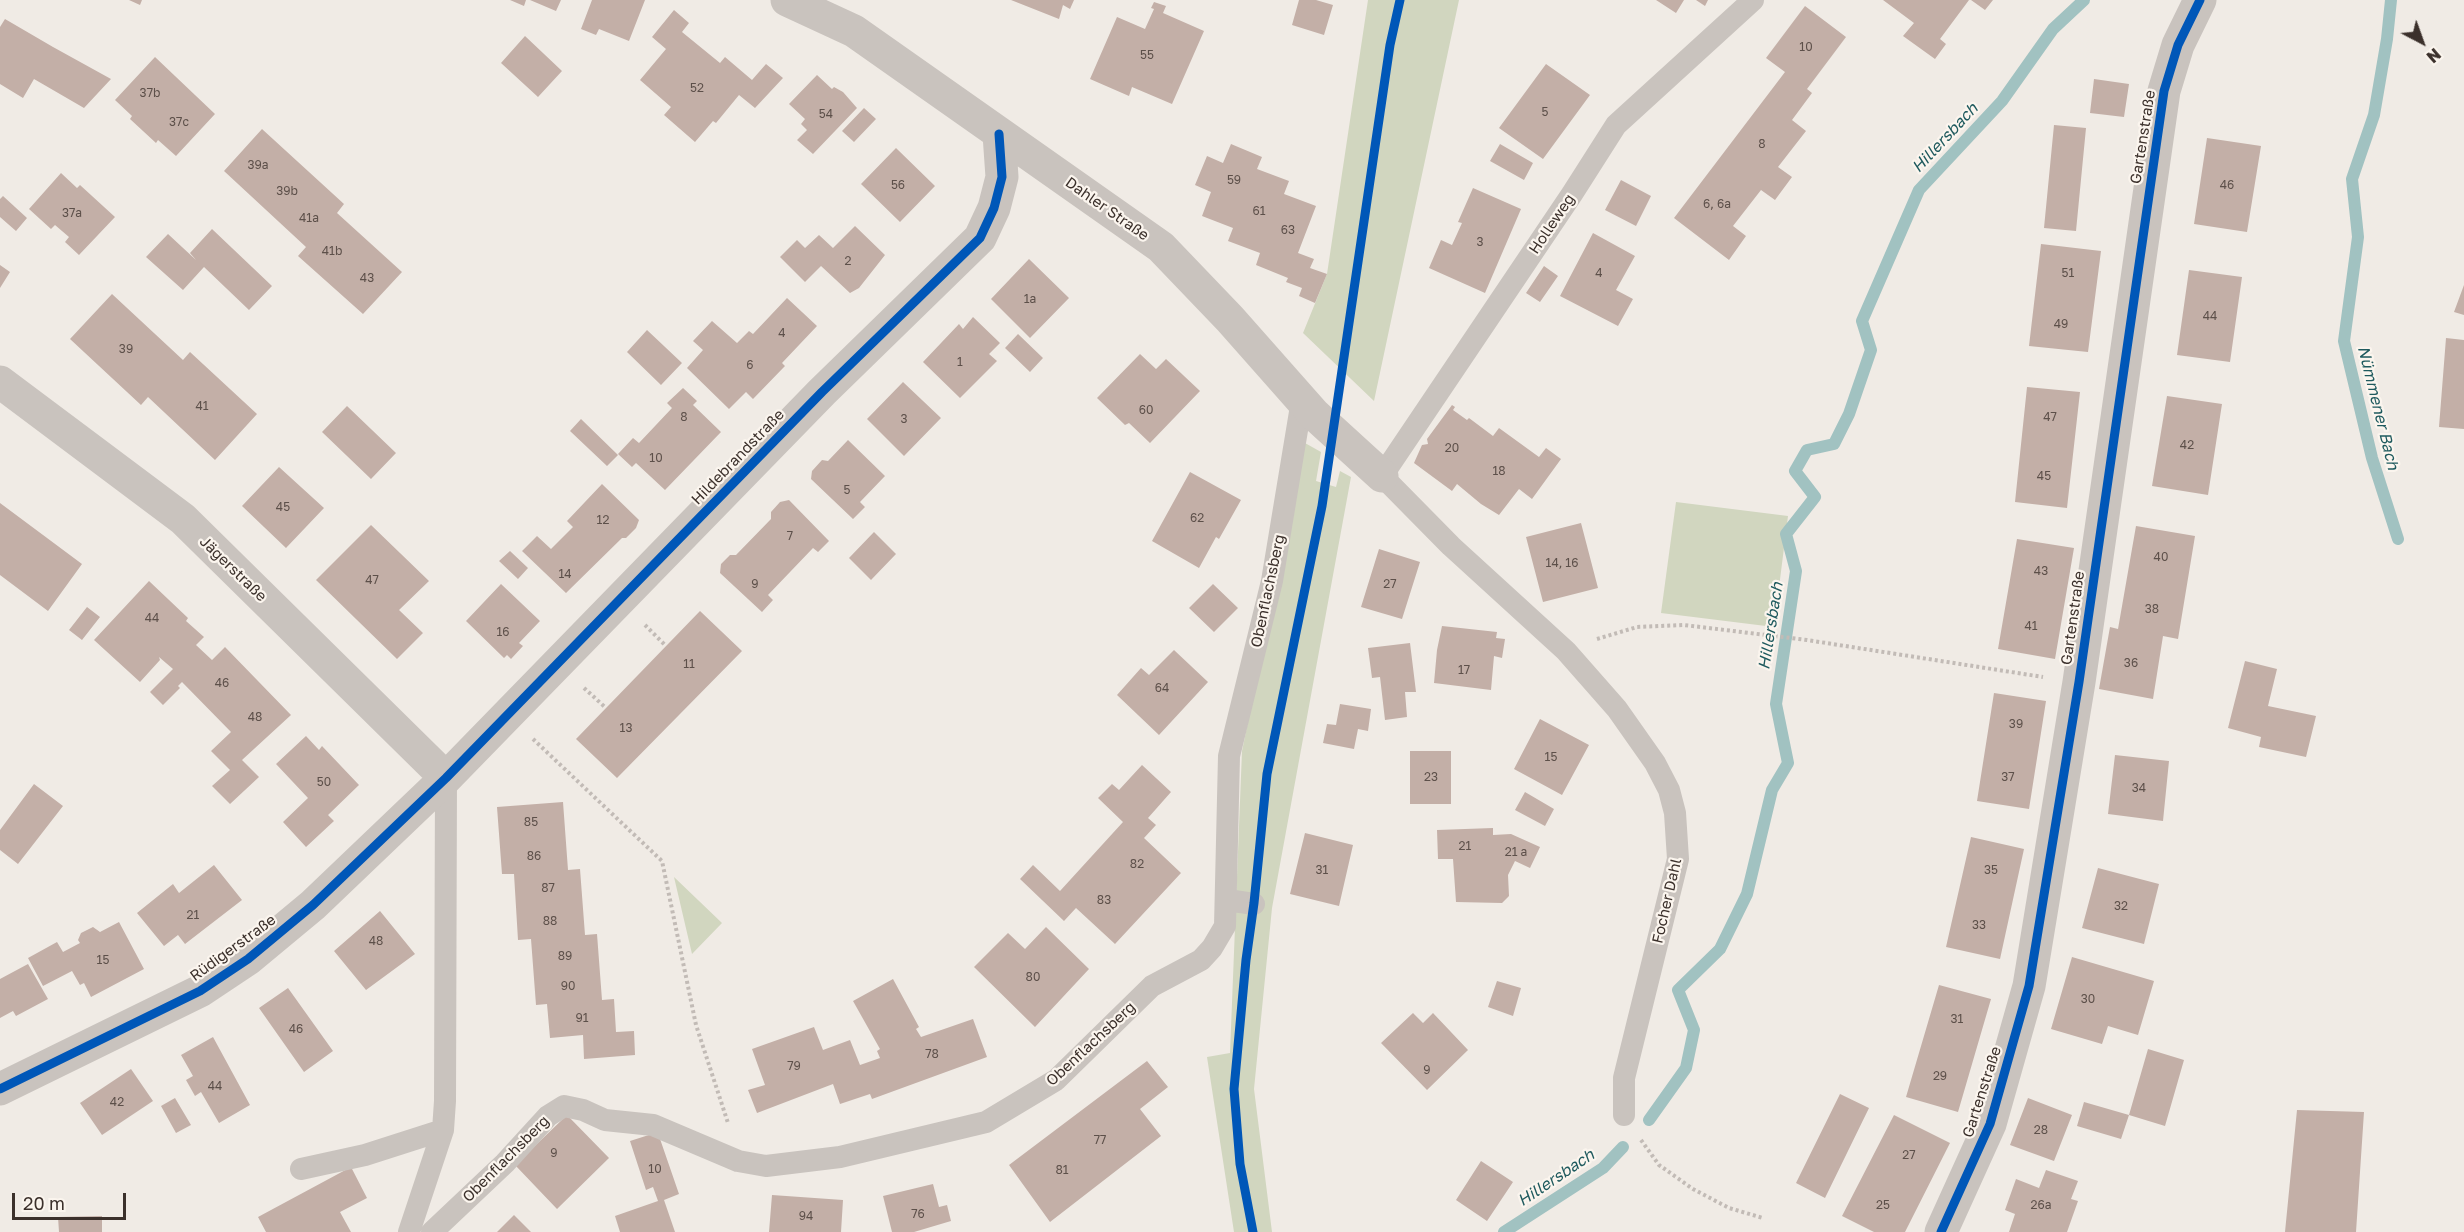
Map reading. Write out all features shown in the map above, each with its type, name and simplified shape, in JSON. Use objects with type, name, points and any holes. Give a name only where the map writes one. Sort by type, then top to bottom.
[{"type":"street","name":"Dahler Straße","points":[[787,0],[854,30],[1161,247],[1230,319],[1314,414],[1382,476]]},
{"type":"street","name":"Gartenstraße","points":[[1941,1232],[1990,1124],[2029,986],[2079,682],[2164,92],[2178,45],[2200,0]]},
{"type":"street","name":"Hildebrandstraße","points":[[446,778],[822,392],[980,238],[994,208],[1002,177],[999,134]]},
{"type":"street","name":"Jägerstraße","points":[[0,382],[183,519],[446,778]]},
{"type":"street","name":"Rüdigerstraße","points":[[0,1089],[200,991],[248,959],[313,905],[446,778]]},
{"type":"lane","name":"Holleweg","points":[[1382,476],[1616,125],[1753,0]]},
{"type":"lane","name":"Obenflachsberg","points":[[432,1232],[505,1163],[548,1116],[564,1106],[583,1110],[605,1120],[653,1125],[740,1161],[766,1166],[840,1157],[986,1122],[1056,1080],[1152,986],[1201,960],[1212,948],[1225,926],[1229,756],[1272,581],[1302,400]]},
{"type":"lane","name":"Focher Dahl","points":[[1382,476],[1451,546],[1566,651],[1617,709],[1655,763],[1669,790],[1675,813],[1678,859],[1624,1078],[1624,1115]]},
{"type":"lane","points":[[409,1232],[443,1130],[446,778]]},
{"type":"lane","points":[[1227,900],[1254,904]]},
{"type":"lane","points":[[301,1169],[365,1155],[443,1130]]},
{"type":"path","points":[[1595,640],[1637,627],[1684,625],[1807,640],[2001,672]]},
{"type":"path","points":[[507,715],[662,861],[696,1025],[740,1161]]},
{"type":"path","points":[[1624,1115],[1659,1165],[1693,1189],[1729,1209],[1762,1218]]},
{"type":"green space","points":[[1368,0],[1459,0],[1374,401],[1303,333],[1327,274]]},
{"type":"green space","points":[[1305,443],[1321,452],[1316,481],[1336,487],[1340,471],[1351,477],[1272,908],[1254,1089],[1272,1232],[1234,1232],[1207,1057],[1230,1053],[1242,751]]},
{"type":"green space","points":[[1676,502],[1788,516],[1774,627],[1661,613]]},
{"type":"green space","points":[[674,877],[722,923],[692,954]]},
{"type":"building","points":[[129,0],[142,0],[140,5]]},
{"type":"building","points":[[510,0],[526,0],[524,6]]},
{"type":"building","points":[[530,0],[561,0],[556,11]]},
{"type":"building","points":[[592,0],[645,0],[629,41],[599,29],[596,35],[581,29]]},
{"type":"building","points":[[1011,0],[1074,0],[1070,9],[1063,5],[1059,19]]},
{"type":"building","points":[[1299,0],[1316,0],[1333,5],[1324,35],[1292,25]]},
{"type":"building","points":[[1656,0],[1684,0],[1676,13]]},
{"type":"building","points":[[1696,0],[1708,0],[1705,6]]},
{"type":"building","points":[[1883,0],[1969,0],[1940,39],[1946,44],[1935,59],[1903,36],[1914,23]]},
{"type":"building","points":[[1971,0],[1993,0],[1985,10]]},
{"type":"building","points":[[1154,2],[1166,6],[1163,13],[1204,31],[1172,104],[1132,87],[1129,96],[1090,79],[1117,17],[1145,29],[1154,9],[1151,8]]},
{"type":"building","points":[[1805,6],[1846,37],[1807,89],[1812,93],[1792,120],[1806,131],[1778,167],[1792,177],[1775,200],[1761,190],[1733,226],[1746,236],[1729,260],[1674,218],[1785,72],[1766,58]]},
{"type":"building","points":[[674,10],[689,23],[682,32],[720,63],[725,57],[752,80],[766,64],[783,78],[755,108],[739,95],[716,123],[713,121],[695,142],[664,115],[671,107],[640,80],[666,49],[652,37]]},
{"type":"building","points":[[5,19],[111,79],[84,108],[34,79],[23,98],[0,84],[0,27]]},
{"type":"building","points":[[525,36],[562,71],[538,97],[501,63]]},
{"type":"building","points":[[155,57],[215,114],[176,156],[158,140],[156,143],[130,119],[132,116],[115,100]]},
{"type":"building","points":[[1546,64],[1590,95],[1543,159],[1499,128]]},
{"type":"building","points":[[817,75],[832,89],[834,87],[843,92],[857,108],[813,154],[797,140],[807,130],[801,124],[805,119],[789,104]]},
{"type":"building","points":[[2094,79],[2129,84],[2124,117],[2090,113]]},
{"type":"building","points":[[864,108],[876,119],[854,142],[842,131]]},
{"type":"building","points":[[2054,125],[2086,128],[2076,231],[2044,228]]},
{"type":"building","points":[[262,129],[344,204],[337,213],[402,272],[363,314],[298,256],[306,247],[224,171]]},
{"type":"building","points":[[2207,138],[2261,146],[2247,232],[2194,224]]},
{"type":"building","points":[[1231,144],[1262,157],[1257,169],[1289,181],[1284,194],[1316,206],[1298,253],[1314,259],[1310,268],[1327,274],[1315,303],[1299,296],[1302,288],[1286,282],[1288,278],[1256,265],[1260,253],[1228,241],[1233,228],[1202,216],[1211,192],[1195,185],[1207,156],[1223,163]]},
{"type":"building","points":[[1500,144],[1533,163],[1524,180],[1490,161]]},
{"type":"building","points":[[896,148],[935,186],[900,222],[861,184]]},
{"type":"building","points":[[61,173],[77,188],[80,185],[115,217],[79,255],[65,242],[69,237],[55,225],[51,229],[29,209]]},
{"type":"building","points":[[1621,180],[1651,196],[1636,226],[1605,210]]},
{"type":"building","points":[[1473,188],[1521,209],[1485,293],[1429,268],[1441,240],[1452,245],[1462,223],[1458,222]]},
{"type":"building","points":[[3,196],[27,218],[16,231],[0,217],[0,199]]},
{"type":"building","points":[[855,226],[885,255],[859,288],[850,293],[821,266],[805,282],[780,257],[797,240],[805,248],[819,235],[833,248]]},
{"type":"building","points":[[212,229],[272,286],[249,310],[204,267],[183,290],[146,257],[168,234],[196,260],[190,253]]},
{"type":"building","points":[[1593,233],[1635,256],[1616,290],[1633,299],[1618,326],[1560,296]]},
{"type":"building","points":[[2041,244],[2101,251],[2088,352],[2029,346]]},
{"type":"building","points":[[1029,259],[1069,298],[1030,338],[991,299]]},
{"type":"building","points":[[0,265],[10,272],[0,288]]},
{"type":"building","points":[[1544,266],[1558,276],[1540,302],[1526,293]]},
{"type":"building","points":[[2189,270],[2242,277],[2230,362],[2177,355]]},
{"type":"building","points":[[2464,285],[2464,315],[2454,312]]},
{"type":"building","points":[[112,294],[183,360],[190,352],[257,414],[215,460],[148,397],[141,405],[70,339]]},
{"type":"building","points":[[787,298],[817,326],[782,363],[785,366],[753,399],[746,392],[729,409],[687,368],[703,350],[693,341],[712,321],[737,343],[749,331],[753,334]]},
{"type":"building","points":[[973,317],[1000,343],[989,354],[997,361],[960,398],[923,362],[959,324],[963,329]]},
{"type":"building","points":[[647,330],[682,363],[661,385],[627,352]]},
{"type":"building","points":[[1018,334],[1043,358],[1030,372],[1005,348]]},
{"type":"building","points":[[2446,338],[2464,340],[2464,429],[2439,427]]},
{"type":"building","points":[[1140,354],[1156,369],[1166,359],[1200,391],[1150,443],[1129,423],[1125,425],[1097,398]]},
{"type":"building","points":[[903,382],[941,418],[904,456],[867,419]]},
{"type":"building","points":[[2027,387],[2080,392],[2067,508],[2015,502]]},
{"type":"building","points":[[683,388],[697,401],[693,405],[721,432],[665,490],[636,463],[632,467],[618,454],[633,438],[639,443],[672,408],[667,403]]},
{"type":"building","points":[[2167,396],[2222,404],[2208,495],[2152,486]]},
{"type":"building","points":[[1452,405],[1455,407],[1453,410],[1467,420],[1469,418],[1493,436],[1499,428],[1539,457],[1546,448],[1561,459],[1532,499],[1519,489],[1499,515],[1481,504],[1457,484],[1452,491],[1414,463],[1422,445],[1428,444],[1427,439]]},
{"type":"building","points":[[347,406],[396,453],[371,479],[322,432]]},
{"type":"building","points":[[581,419],[618,455],[607,466],[570,431]]},
{"type":"building","points":[[848,440],[885,476],[860,502],[865,507],[853,519],[811,479],[812,471],[822,460],[828,461]]},
{"type":"building","points":[[279,467],[324,508],[286,548],[242,506]]},
{"type":"building","points":[[1190,472],[1241,500],[1219,539],[1216,537],[1199,568],[1152,541]]},
{"type":"building","points":[[602,484],[639,520],[636,528],[626,538],[622,538],[566,593],[522,551],[537,536],[551,549],[573,527],[567,521]]},
{"type":"building","points":[[789,500],[829,541],[818,552],[813,548],[768,595],[773,600],[762,612],[720,573],[721,564],[730,555],[736,555],[771,519],[771,512],[780,502]]},
{"type":"building","points":[[0,503],[82,564],[48,611],[0,575]]},
{"type":"building","points":[[1581,523],[1598,588],[1543,602],[1526,537]]},
{"type":"building","points":[[371,525],[429,581],[399,610],[423,633],[397,659],[316,580]]},
{"type":"building","points":[[2136,526],[2195,536],[2178,639],[2163,636],[2153,699],[2099,689],[2110,627],[2118,629]]},
{"type":"building","points":[[874,532],[896,554],[871,580],[849,558]]},
{"type":"building","points":[[2017,539],[2074,548],[2055,659],[1998,649]]},
{"type":"building","points":[[1379,549],[1420,562],[1402,619],[1361,607]]},
{"type":"building","points":[[510,551],[528,568],[518,579],[499,561]]},
{"type":"building","points":[[149,581],[188,618],[186,621],[204,637],[196,645],[212,660],[225,647],[291,715],[242,760],[259,777],[230,804],[212,786],[230,770],[211,751],[231,732],[182,682],[178,686],[180,688],[163,705],[150,692],[173,669],[159,657],[160,660],[140,682],[94,640]]},
{"type":"building","points":[[501,584],[540,621],[519,643],[523,646],[511,659],[507,655],[504,658],[466,621]]},
{"type":"building","points":[[1213,584],[1238,608],[1214,632],[1189,608]]},
{"type":"building","points":[[87,607],[100,617],[82,640],[69,630]]},
{"type":"building","points":[[700,611],[742,651],[617,778],[576,739]]},
{"type":"building","points":[[1442,626],[1497,632],[1496,638],[1505,639],[1502,658],[1494,656],[1491,690],[1434,683]]},
{"type":"building","points":[[1410,643],[1416,692],[1405,692],[1407,717],[1385,720],[1380,677],[1372,678],[1368,648]]},
{"type":"building","points":[[1174,650],[1208,682],[1159,735],[1117,695],[1141,668],[1149,675]]},
{"type":"building","points":[[2245,661],[2277,669],[2268,706],[2316,716],[2306,757],[2259,747],[2261,737],[2228,728]]},
{"type":"building","points":[[1994,693],[2046,701],[2029,809],[1977,801]]},
{"type":"building","points":[[1340,704],[1371,709],[1368,731],[1358,729],[1354,749],[1323,743],[1327,724],[1336,725]]},
{"type":"building","points":[[1540,719],[1589,745],[1562,795],[1514,769]]},
{"type":"building","points":[[306,736],[319,750],[322,746],[359,785],[328,815],[334,821],[306,847],[283,822],[308,798],[276,764]]},
{"type":"building","points":[[1410,751],[1451,751],[1451,804],[1410,804]]},
{"type":"building","points":[[2115,755],[2169,761],[2163,821],[2108,814]]},
{"type":"building","points":[[1142,765],[1171,792],[1148,818],[1156,825],[1144,838],[1181,873],[1115,944],[1076,908],[1064,921],[1020,879],[1033,865],[1060,891],[1123,822],[1098,798],[1112,784],[1119,790]]},
{"type":"building","points":[[34,784],[63,806],[18,864],[0,850],[0,830]]},
{"type":"building","points":[[1525,792],[1554,809],[1545,826],[1515,810]]},
{"type":"building","points":[[563,802],[568,870],[580,869],[585,935],[597,934],[602,1000],[614,999],[616,1032],[634,1031],[635,1055],[584,1059],[583,1035],[550,1038],[547,1004],[536,1005],[531,939],[518,940],[514,874],[502,874],[497,807]]},
{"type":"building","points":[[1493,828],[1493,835],[1511,834],[1540,847],[1530,868],[1515,861],[1508,875],[1509,896],[1502,903],[1456,902],[1453,859],[1438,859],[1437,830]]},
{"type":"building","points":[[1305,833],[1353,845],[1339,906],[1290,894]]},
{"type":"building","points":[[1971,837],[2024,849],[2000,959],[1946,947]]},
{"type":"building","points":[[214,865],[242,900],[185,944],[178,935],[164,946],[137,913],[173,884],[179,893]]},
{"type":"building","points":[[2098,868],[2159,884],[2144,944],[2082,928]]},
{"type":"building","points":[[380,911],[415,954],[366,990],[334,951]]},
{"type":"building","points":[[119,922],[144,969],[91,997],[84,983],[80,985],[72,971],[43,986],[28,958],[57,942],[63,952],[80,943],[78,940],[81,933],[93,927],[100,932]]},
{"type":"building","points":[[1046,927],[1089,969],[1035,1027],[974,967],[1008,933],[1025,949]]},
{"type":"building","points":[[2072,957],[2154,981],[2138,1035],[2108,1026],[2102,1044],[2051,1029]]},
{"type":"building","points":[[28,964],[48,999],[16,1016],[13,1011],[0,1018],[0,979]]},
{"type":"building","points":[[893,979],[919,1027],[916,1029],[921,1037],[973,1019],[987,1057],[872,1099],[870,1094],[840,1104],[833,1084],[757,1113],[748,1090],[765,1085],[752,1049],[814,1027],[823,1050],[850,1040],[860,1065],[880,1058],[877,1051],[880,1049],[853,1001]]},
{"type":"building","points":[[1497,981],[1521,988],[1513,1016],[1488,1007]]},
{"type":"building","points":[[1939,985],[1991,999],[1958,1112],[1906,1097]]},
{"type":"building","points":[[288,988],[333,1051],[304,1072],[259,1008]]},
{"type":"building","points":[[1413,1013],[1423,1023],[1433,1013],[1468,1050],[1427,1090],[1381,1043]]},
{"type":"building","points":[[213,1037],[250,1105],[219,1123],[201,1092],[195,1096],[186,1080],[193,1076],[181,1055]]},
{"type":"building","points":[[2148,1049],[2184,1060],[2165,1126],[2129,1115]]},
{"type":"building","points":[[1147,1061],[1168,1087],[1140,1109],[1161,1136],[1050,1222],[1009,1165]]},
{"type":"building","points":[[131,1069],[153,1101],[102,1135],[80,1103]]},
{"type":"building","points":[[1840,1094],[1869,1108],[1825,1198],[1796,1183]]},
{"type":"building","points":[[175,1098],[191,1125],[176,1133],[161,1106]]},
{"type":"building","points":[[2028,1098],[2072,1115],[2054,1161],[2010,1145]]},
{"type":"building","points":[[2084,1102],[2129,1115],[2121,1139],[2077,1126]]},
{"type":"building","points":[[2297,1110],[2364,1112],[2356,1232],[2285,1232]]},
{"type":"building","points":[[567,1115],[609,1158],[557,1209],[515,1165]]},
{"type":"building","points":[[1894,1115],[1950,1143],[1905,1232],[1874,1232],[1842,1216]]},
{"type":"building","points":[[652,1134],[659,1136],[679,1194],[664,1200],[675,1232],[620,1232],[615,1216],[658,1201],[653,1187],[646,1190],[630,1141]]},
{"type":"building","points":[[1481,1161],[1513,1182],[1487,1221],[1456,1200]]},
{"type":"building","points":[[351,1167],[367,1198],[340,1212],[351,1232],[266,1232],[258,1217]]},
{"type":"building","points":[[2046,1170],[2078,1181],[2071,1199],[2078,1201],[2067,1232],[2009,1232],[2015,1214],[2005,1210],[2016,1179],[2039,1188]]},
{"type":"building","points":[[933,1184],[939,1207],[947,1205],[951,1221],[914,1232],[892,1232],[883,1196]]},
{"type":"building","points":[[772,1195],[843,1200],[841,1232],[769,1232]]},
{"type":"building","points":[[514,1215],[531,1232],[497,1232]]},
{"type":"building","points":[[102,1216],[102,1232],[59,1232],[58,1217]]},
{"type":"waterway","name":"Hillersbach","points":[[1649,1120],[1686,1068],[1694,1030],[1678,990],[1720,949],[1747,894],[1772,790],[1788,763],[1776,704],[1796,571],[1786,534],[1815,497],[1795,471],[1807,450],[1834,444],[1849,414],[1871,350],[1862,321],[1919,190],[2002,101],[2053,29],[2084,0]]},
{"type":"waterway","name":"Nümmener Bach","points":[[2391,0],[2374,115],[2352,179],[2358,237],[2344,341],[2372,458],[2398,539]]},
{"type":"waterway","name":"Hillersbach","points":[[1504,1232],[1603,1168],[1623,1147]]},
{"type":"cycle path","points":[[1253,1232],[1240,1164],[1234,1089],[1267,774],[1322,506],[1390,45],[1400,0]]},
{"type":"cycle path","points":[[1941,1232],[1990,1124],[2029,986],[2079,682],[2164,91],[2178,45],[2200,0]]},
{"type":"cycle path","points":[[0,1089],[200,991],[248,959],[313,905],[446,778],[822,392],[980,238],[994,208],[1002,177],[999,134]]}]
